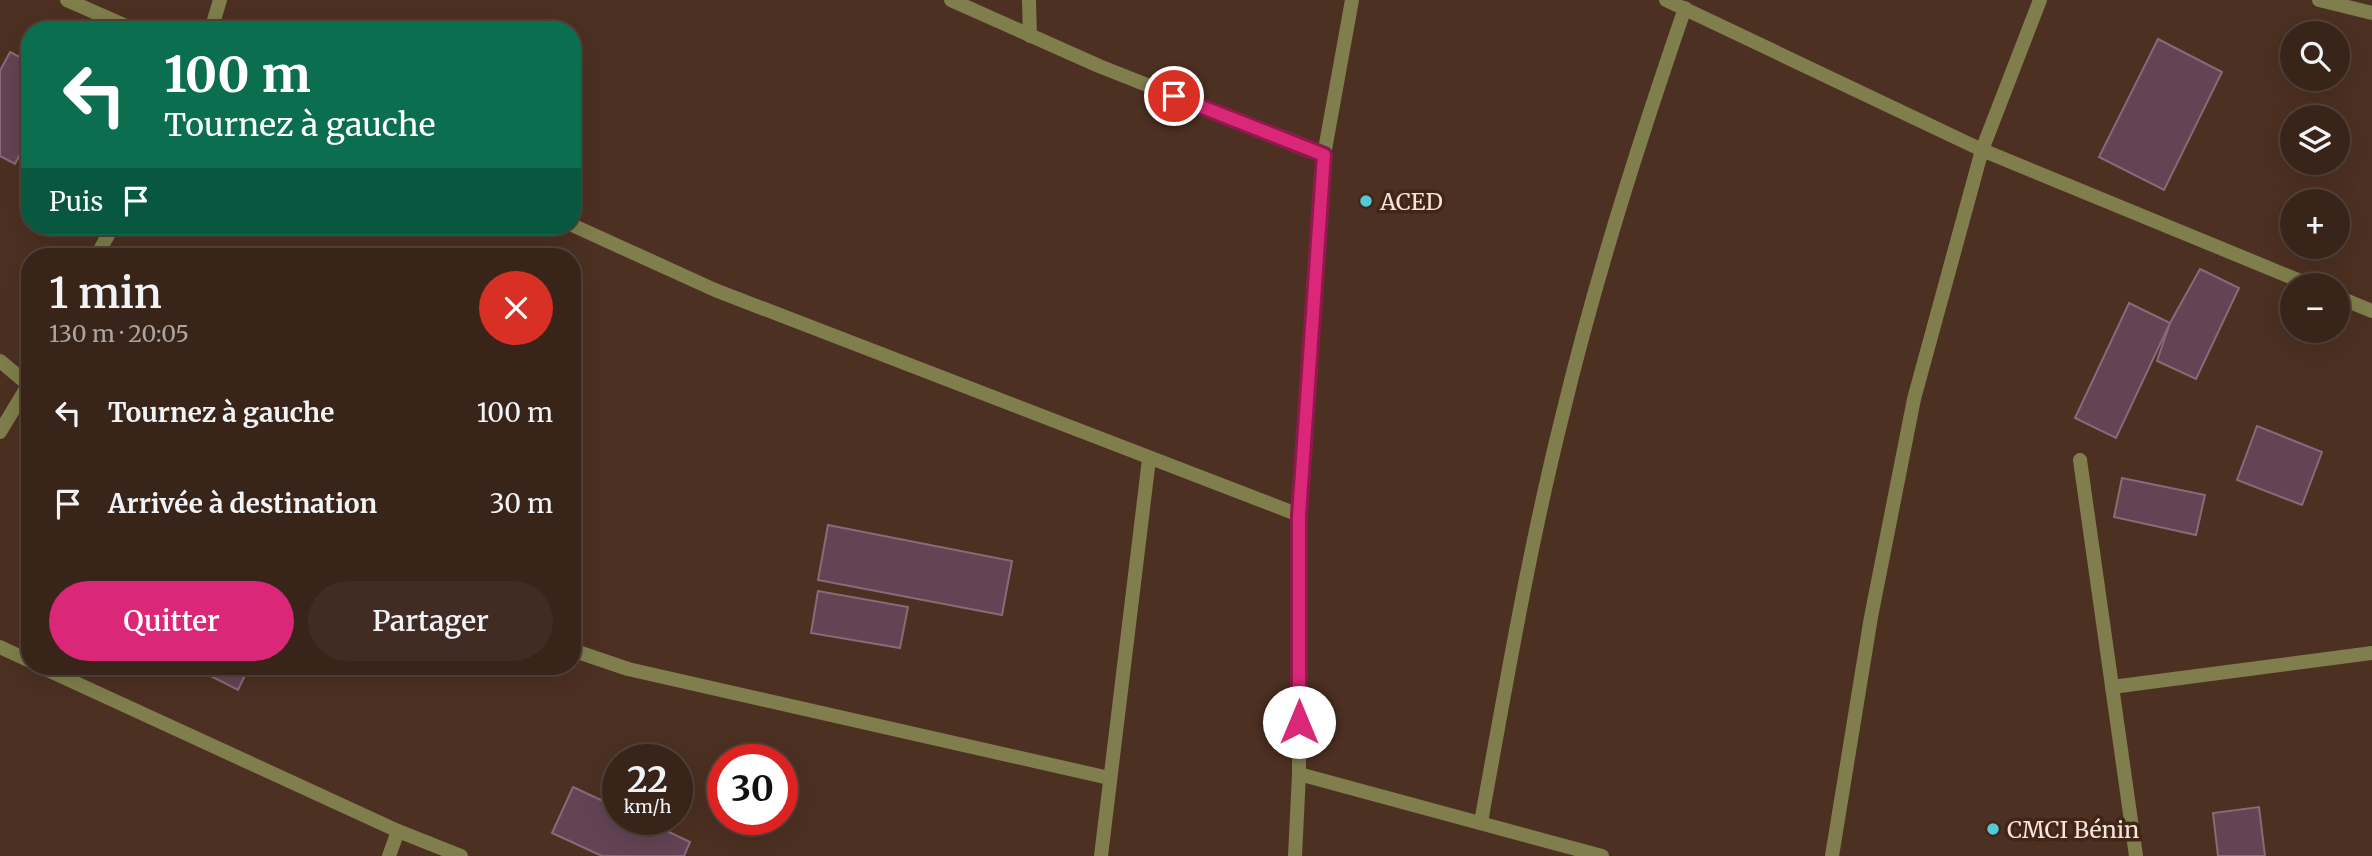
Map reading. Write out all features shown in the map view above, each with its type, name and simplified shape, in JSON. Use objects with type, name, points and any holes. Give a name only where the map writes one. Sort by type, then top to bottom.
[{"type":"street","points":[[67,0],[115,21]]},
{"type":"street","points":[[214,21],[220,0]]},
{"type":"street","points":[[951,0],[1030,36],[1324,155]]},
{"type":"street","points":[[1029,0],[1030,36]]},
{"type":"street","points":[[1295,856],[1299,774],[1299,515],[1324,155],[1352,0]]},
{"type":"street","points":[[1666,0],[1982,150],[2281,273]]},
{"type":"street","points":[[1832,856],[1892,504],[1914,398],[1982,150],[2040,0]]},
{"type":"street","points":[[2319,0],[2372,13]]},
{"type":"street","points":[[1481,822],[1531,551],[1562,415],[1618,213],[1685,8]]},
{"type":"street","points":[[581,230],[715,290],[1299,515]]},
{"type":"street","points":[[2350,302],[2372,311]]},
{"type":"street","points":[[0,362],[21,379]]},
{"type":"street","points":[[0,432],[21,398]]},
{"type":"street","points":[[1101,856],[1149,459]]},
{"type":"street","points":[[2080,460],[2136,856]]},
{"type":"street","points":[[0,647],[21,657]]},
{"type":"street","points":[[581,653],[628,669],[1110,778]]},
{"type":"street","points":[[2112,687],[2372,653]]},
{"type":"street","points":[[58,675],[398,831],[461,856]]},
{"type":"street","points":[[1299,774],[1602,856]]},
{"type":"street","points":[[389,856],[398,831]]},
{"type":"building","points":[[2158,39],[2222,72],[2164,190],[2099,157]]},
{"type":"building","points":[[10,52],[21,58],[21,152],[15,164],[0,156],[0,71]]},
{"type":"building","points":[[2200,269],[2239,288],[2196,379],[2157,361],[2170,323]]},
{"type":"building","points":[[2129,303],[2170,323],[2116,438],[2075,418]]},
{"type":"building","points":[[2257,426],[2322,452],[2302,505],[2237,480]]},
{"type":"building","points":[[2122,478],[2205,495],[2196,535],[2114,517]]},
{"type":"building","points":[[828,525],[1012,561],[1002,615],[818,580]]},
{"type":"building","points":[[818,591],[908,607],[900,648],[811,633]]},
{"type":"building","points":[[209,675],[245,675],[238,690]]},
{"type":"building","points":[[573,787],[602,801],[602,835],[675,835],[690,842],[684,856],[602,856],[552,833]]},
{"type":"building","points":[[2259,807],[2265,856],[2218,856],[2213,813]]},
{"type":"place","name":"ACED","points":[[1366,201]]},
{"type":"place","name":"CMCI Bénin","points":[[1993,829]]},
{"type":"route","points":[[1174,96],[1324,155],[1299,515],[1299,722]]}]
